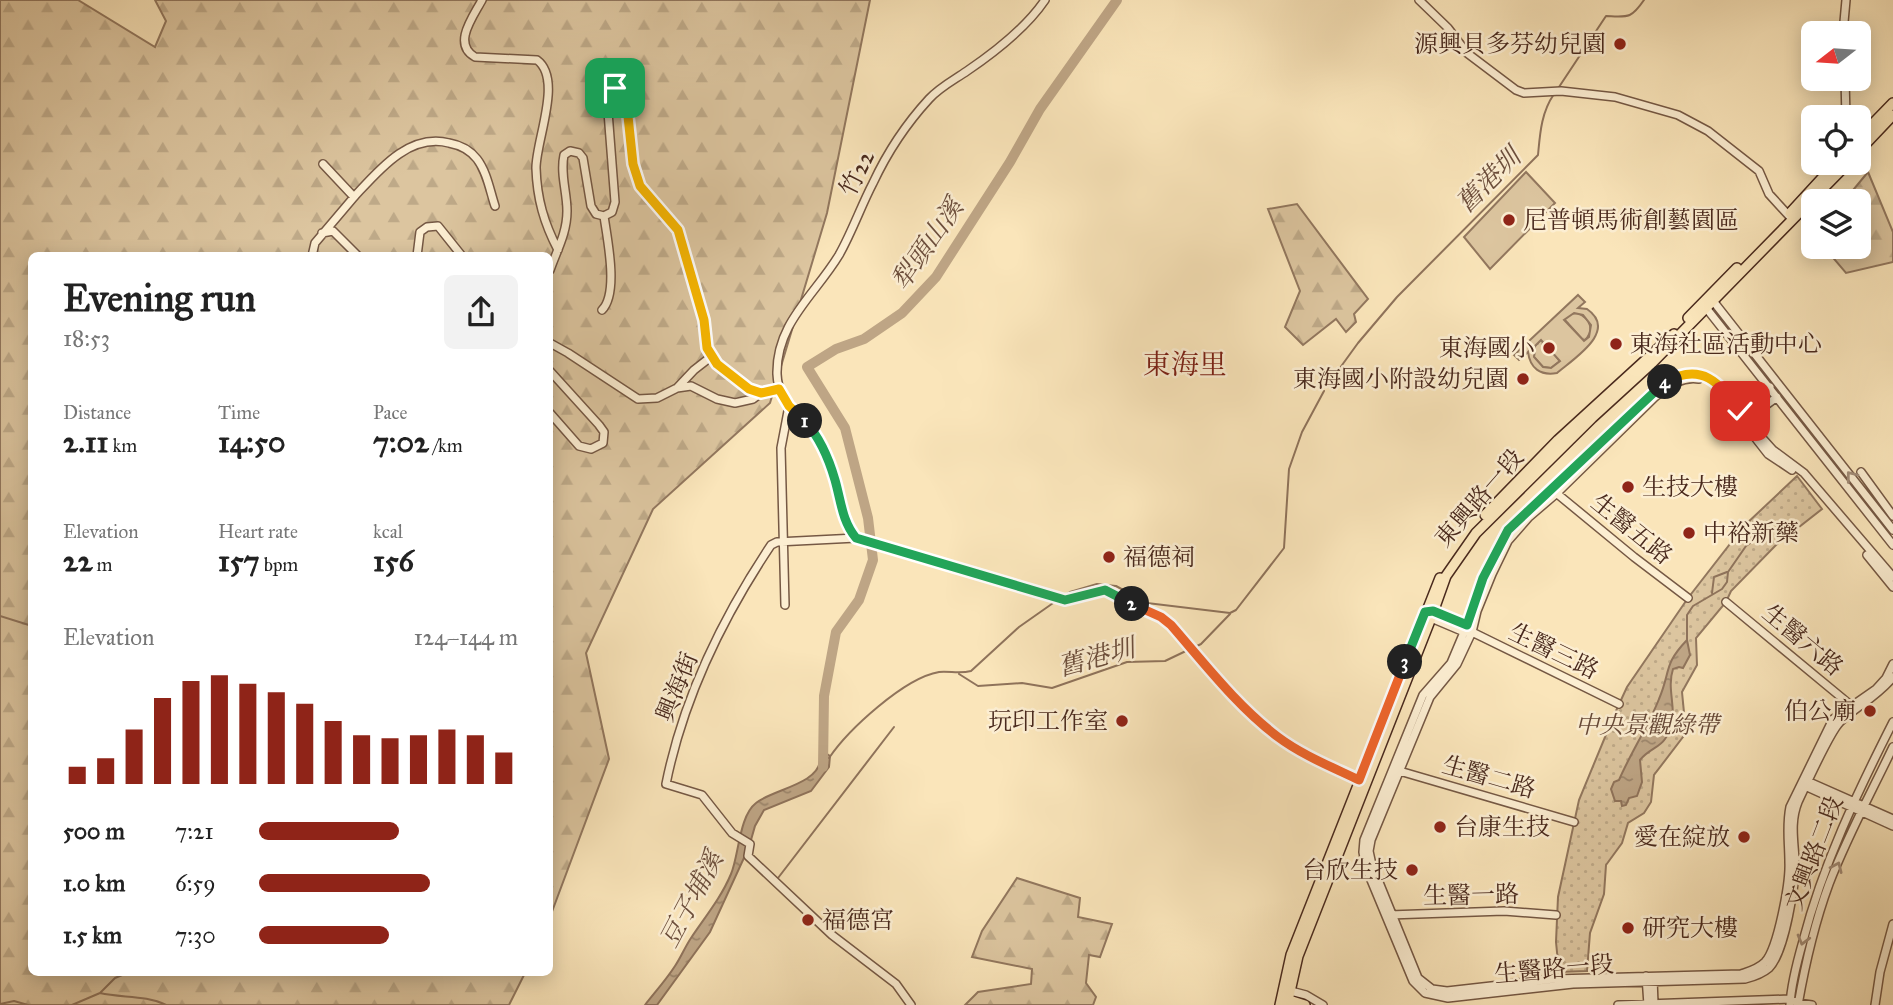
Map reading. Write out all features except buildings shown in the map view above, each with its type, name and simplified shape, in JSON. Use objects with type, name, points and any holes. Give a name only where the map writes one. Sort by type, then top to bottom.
[{"type":"main road","points":[[1871,126],[1893,103]]},
{"type":"main road","points":[[1871,138],[1893,115]]},
{"type":"main road","name":"東興路一段","points":[[1285,998],[1362,781],[1429,614],[1442,573],[1482,518],[1551,447],[1704,306],[1832,175]]},
{"type":"main road","points":[[1285,998],[1305,1005]]},
{"type":"street","points":[[482,0],[466,33],[465,48],[469,54],[475,57],[537,60],[548,72],[547,102],[536,166],[545,226],[558,250]]},
{"type":"street","name":"竹22","points":[[779,389],[780,346],[786,328],[837,257],[891,149],[930,98],[1015,32],[1045,0]]},
{"type":"street","points":[[1419,0],[1448,28],[1467,53],[1516,90],[1524,93],[1561,91],[1615,97],[1678,115],[1708,131],[1759,171],[1769,194],[1790,217]]},
{"type":"street","points":[[1844,21],[1846,0]]},
{"type":"street","points":[[553,258],[566,229],[562,164],[564,155],[570,151],[579,153],[583,158],[591,206],[596,214],[604,216],[612,212],[615,202],[607,99],[608,92],[615,88],[622,89],[626,97],[633,164],[640,186],[678,230],[704,320],[707,348],[717,364],[749,389],[761,393]]},
{"type":"street","points":[[313,252],[314,243],[322,233],[382,167],[408,147],[437,139],[461,146],[477,159],[495,206]]},
{"type":"street","points":[[323,164],[354,197]]},
{"type":"street","points":[[602,310],[607,305],[611,279],[604,216]]},
{"type":"street","points":[[418,252],[420,232],[427,227],[438,226],[459,252]]},
{"type":"street","points":[[322,233],[333,231],[354,252]]},
{"type":"street","points":[[1712,298],[1893,530]]},
{"type":"street","points":[[1704,306],[1893,545]]},
{"type":"street","points":[[553,345],[638,399],[657,398],[677,388],[691,386],[717,399],[735,403],[779,389],[789,406],[813,430],[826,453],[845,522],[856,538]]},
{"type":"street","points":[[677,388],[712,356]]},
{"type":"street","name":"生醫路一段","points":[[1742,416],[1724,389],[1706,376],[1690,373],[1678,375],[1650,394],[1508,541],[1468,630],[1457,664],[1430,697],[1396,770],[1369,851],[1389,915],[1419,978],[1432,989],[1447,991],[1741,974],[1756,969],[1766,961],[1772,951],[1789,883],[1787,820],[1790,807],[1838,724],[1854,707]]},
{"type":"street","points":[[553,374],[599,425],[604,432],[603,443],[591,449],[579,446],[553,416]]},
{"type":"street","points":[[1742,416],[1770,387]]},
{"type":"street","points":[[1742,416],[1777,397]]},
{"type":"street","points":[[785,605],[781,448],[789,406]]},
{"type":"street","points":[[1742,416],[1773,450],[1804,473],[1893,577]]},
{"type":"street","points":[[1742,416],[1768,454],[1798,474],[1893,587]]},
{"type":"street","points":[[1861,472],[1893,516]]},
{"type":"street","name":"生醫五路","points":[[1555,491],[1688,598]]},
{"type":"street","points":[[783,540],[856,538],[1061,598],[1070,599],[1105,590],[1161,617],[1171,625],[1238,703],[1278,737],[1315,760],[1362,781]]},
{"type":"street","name":"興海街","points":[[783,540],[771,545],[743,587],[686,709],[666,783],[707,798],[732,833],[750,844],[748,856],[832,935],[896,984],[911,1005]]},
{"type":"street","name":"生醫六路","points":[[1726,601],[1854,707]]},
{"type":"street","name":"生醫三路","points":[[1429,614],[1468,630],[1619,704]]},
{"type":"street","points":[[1854,707],[1886,678],[1893,664]]},
{"type":"street","points":[[1854,707],[1875,696],[1893,677]]},
{"type":"street","name":"文興路二段","points":[[1794,1003],[1813,901],[1852,805],[1893,722]]},
{"type":"street","name":"文興路二段","points":[[1794,1003],[1829,885],[1893,747]]},
{"type":"street","name":"生醫二路","points":[[1396,770],[1574,822]]},
{"type":"street","points":[[1805,783],[1893,826]]},
{"type":"street","points":[[1862,810],[1893,819]]},
{"type":"street","name":"生醫一路","points":[[1389,915],[1504,911],[1556,915]]},
{"type":"street","points":[[1875,1005],[1880,972],[1893,924]]},
{"type":"street","points":[[1650,978],[1651,1004]]},
{"type":"street","points":[[1285,998],[1306,995],[1323,1005]]},
{"type":"street","points":[[1619,1005],[1812,1005]]},
{"type":"green space","points":[[0,0],[78,0],[155,47],[166,21],[155,0],[870,0],[827,213],[770,403],[653,509],[586,653],[609,759],[553,909],[553,252],[28,252],[28,976],[524,976],[509,1005],[0,1005]]},
{"type":"green space","name":"尼普頓馬術創藝園區","points":[[1526,172],[1555,203],[1490,269],[1464,237]]},
{"type":"green space","points":[[1866,175],[1869,175],[1893,232],[1893,262],[1846,273],[1834,259],[1871,259],[1871,189],[1854,189]]},
{"type":"green space","points":[[1297,204],[1368,299],[1354,314],[1356,322],[1346,332],[1336,319],[1303,345],[1285,327],[1300,291],[1268,209]]},
{"type":"green space","points":[[1578,295],[1585,302],[1578,308],[1587,309],[1596,317],[1596,335],[1590,344],[1557,373],[1537,370],[1528,352],[1519,360],[1514,355]],"holes":[[[1574,313],[1583,315],[1591,325],[1589,337],[1584,341],[1564,320]],[[1541,340],[1560,361],[1551,368],[1543,367],[1534,357],[1535,346]]]},
{"type":"green space","points":[[1578,313],[1586,318],[1590,326],[1590,333],[1584,341],[1564,319],[1570,314]]},
{"type":"green space","points":[[1541,339],[1560,361],[1551,368],[1543,367],[1534,357],[1535,346]]},
{"type":"green space","name":"中央景觀綠帶","points":[[1797,476],[1822,509],[1776,545],[1731,591],[1726,602],[1696,638],[1697,665],[1682,692],[1686,733],[1654,775],[1651,802],[1644,813],[1628,823],[1622,843],[1606,865],[1604,894],[1590,933],[1587,971],[1559,972],[1556,942],[1558,897],[1579,800],[1627,687],[1688,598],[1744,526]]},
{"type":"green space","points":[[1017,878],[1080,898],[1078,917],[1112,924],[1100,957],[1089,955],[1086,983],[1096,997],[1093,1005],[965,1005],[978,992],[1031,984],[1032,969],[972,957],[982,931]]},
{"type":"water","points":[[1687,640],[1690,655],[1683,668],[1673,669],[1671,678],[1673,713],[1670,730],[1663,742],[1640,760],[1642,782],[1637,796],[1629,798],[1626,805],[1622,806],[1621,801],[1615,801],[1611,789],[1614,782],[1619,780],[1655,709],[1674,656]]},
{"type":"water","name":"豆子埔溪","points":[[827,754],[830,756],[829,767],[811,791],[764,810],[710,932],[657,1005],[645,1005],[672,971],[722,891],[734,866],[743,826],[750,809],[763,798],[812,775],[820,760]]},
{"type":"waterway","name":"犁頭山溪","points":[[823,767],[824,696],[836,632],[859,600],[873,560],[868,518],[845,428],[807,367],[836,349],[864,339],[902,313],[936,277],[1010,162],[1040,109],[1117,0]]},
{"type":"waterway","name":"舊港圳","points":[[1557,90],[1606,16],[1628,15],[1636,11],[1644,0]]},
{"type":"waterway","name":"舊港圳","points":[[1329,383],[1397,297],[1538,155],[1544,116],[1554,94]]},
{"type":"waterway","name":"舊港圳","points":[[1064,596],[1097,584],[1116,586],[1147,603],[1230,613],[1236,610],[1284,548],[1289,469],[1302,432],[1324,391]]},
{"type":"waterway","points":[[1687,640],[1687,615],[1693,606],[1722,589],[1727,582],[1728,572],[1746,546],[1753,541]]},
{"type":"waterway","points":[[1712,593],[1714,577],[1727,572]]},
{"type":"waterway","name":"舊港圳","points":[[829,758],[863,720],[894,694],[925,676],[939,672],[971,671],[1019,627],[1056,601]]},
{"type":"waterway","name":"舊港圳","points":[[1193,648],[1201,644],[1230,614]]},
{"type":"waterway","points":[[0,616],[28,625]]},
{"type":"waterway","name":"舊港圳","points":[[959,674],[978,686],[1022,683],[1052,688],[1127,662],[1165,661],[1188,650]]},
{"type":"waterway","points":[[778,878],[894,727]]},
{"type":"waterway","points":[[72,1005],[100,993],[120,976]]},
{"type":"waterway","points":[[100,993],[166,1005]]},
{"type":"waterway","points":[[0,1004],[14,1001],[28,1005]]},
{"type":"place","name":"源興貝多芬幼兒園","points":[[1620,44]]},
{"type":"place","name":"尼普頓馬術創藝園區","points":[[1509,220]]},
{"type":"place","name":"東海社區活動中心","points":[[1616,344]]},
{"type":"place","name":"東海國小","points":[[1549,348]]},
{"type":"place","name":"東海國小附設幼兒園","points":[[1523,379]]},
{"type":"place","name":"生技大樓","points":[[1628,487]]},
{"type":"place","name":"中裕新藥","points":[[1689,533]]},
{"type":"place","name":"福德祠","points":[[1109,557]]},
{"type":"place","name":"伯公廟","points":[[1870,711]]},
{"type":"place","name":"玩印工作室","points":[[1122,721]]},
{"type":"place","name":"台康生技","points":[[1440,827]]},
{"type":"place","name":"愛在綻放","points":[[1744,837]]},
{"type":"place","name":"台欣生技","points":[[1412,870]]},
{"type":"place","name":"福德宮","points":[[808,920]]},
{"type":"place","name":"研究大樓","points":[[1628,928]]},
{"type":"district","name":"東海里","points":[[1185,364]]},
{"type":"route","points":[[615,88],[622,89],[626,97],[633,164],[640,186],[678,230],[684,246],[704,320],[707,348],[717,364],[749,389],[761,393],[779,389],[789,406],[813,430],[826,453],[845,522],[856,538],[1065,600],[1098,590],[1115,594],[1161,617],[1171,625],[1238,703],[1278,737],[1315,760],[1359,780],[1425,612],[1433,611],[1467,625],[1483,578],[1508,530],[1650,394],[1678,375],[1690,373],[1706,376],[1724,389],[1740,411]]}]
